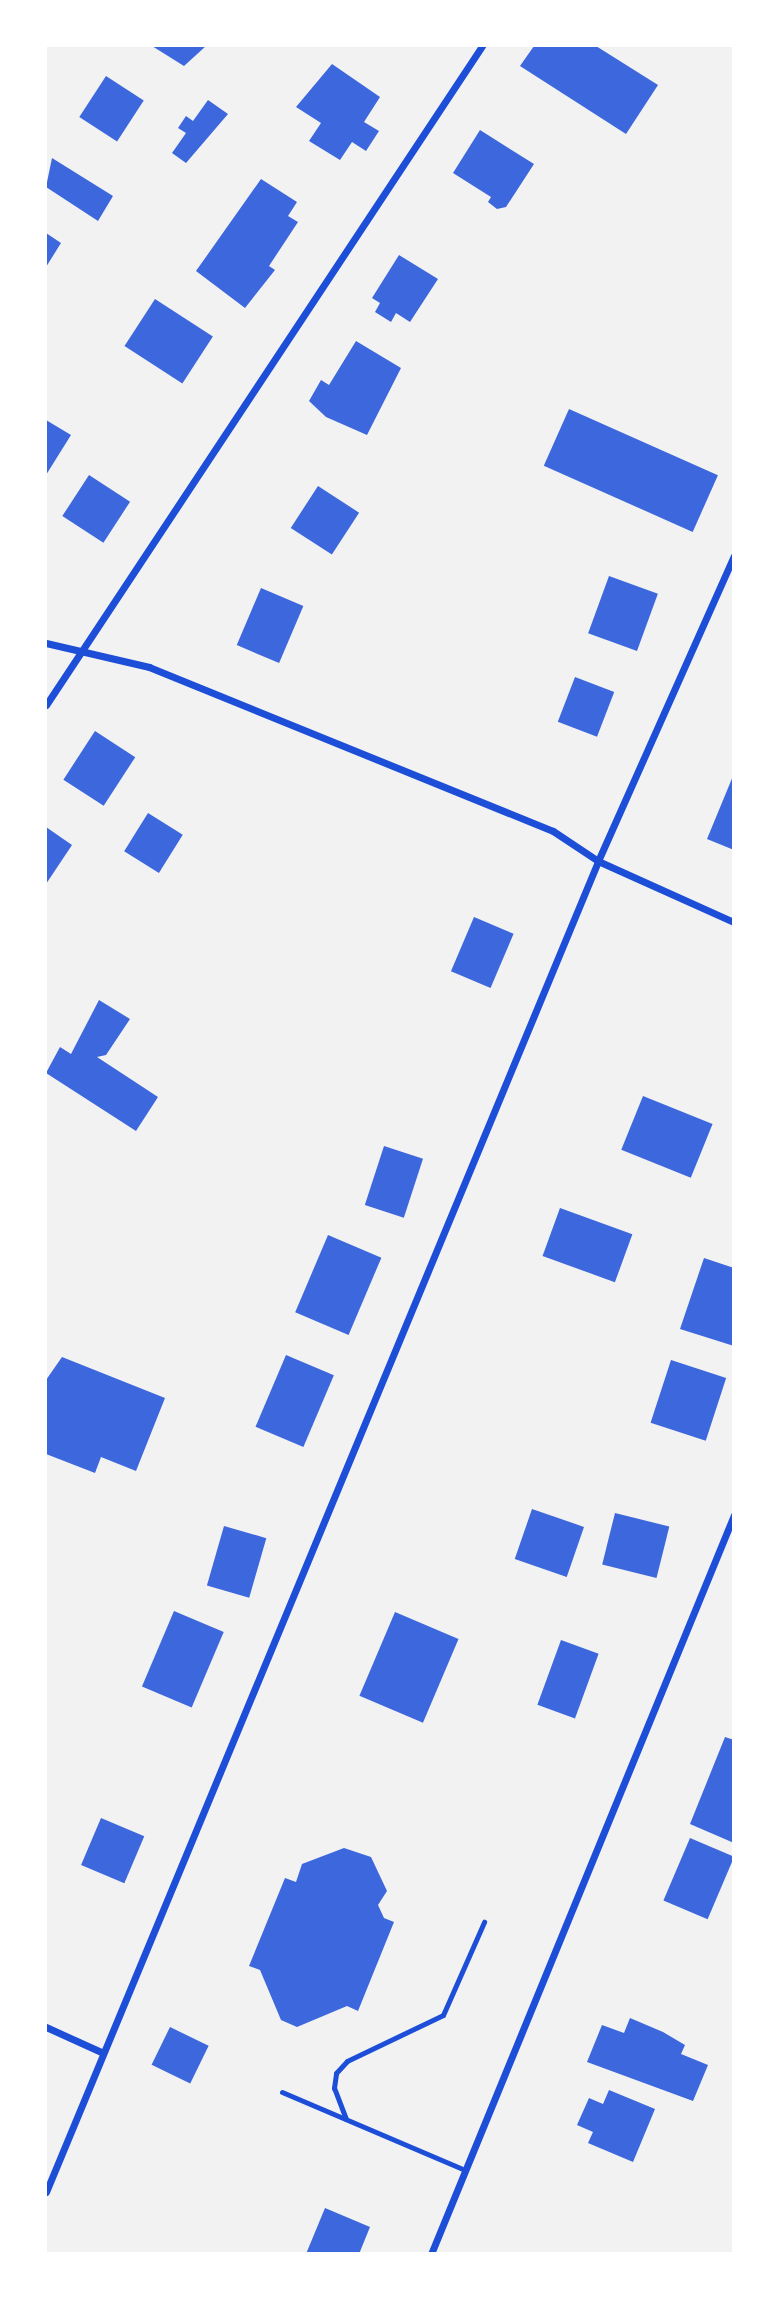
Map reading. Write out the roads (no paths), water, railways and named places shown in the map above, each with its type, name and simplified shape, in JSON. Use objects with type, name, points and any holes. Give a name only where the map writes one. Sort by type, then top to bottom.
[{"type":"street","points":[[46,705],[78,652],[105,623],[482,46]]},
{"type":"street","points":[[46,2192],[101,2052],[598,861],[733,556]]},
{"type":"street","points":[[46,643],[149,667],[553,831],[598,861],[733,922]]},
{"type":"street","points":[[431,2253],[733,1515]]},
{"type":"street","points":[[46,2027],[101,2052]]},
{"type":"lane","points":[[346,2119],[334,2088],[336,2073],[348,2061],[443,2015],[484,1922]]},
{"type":"lane","points":[[282,2092],[465,2169]]}]
